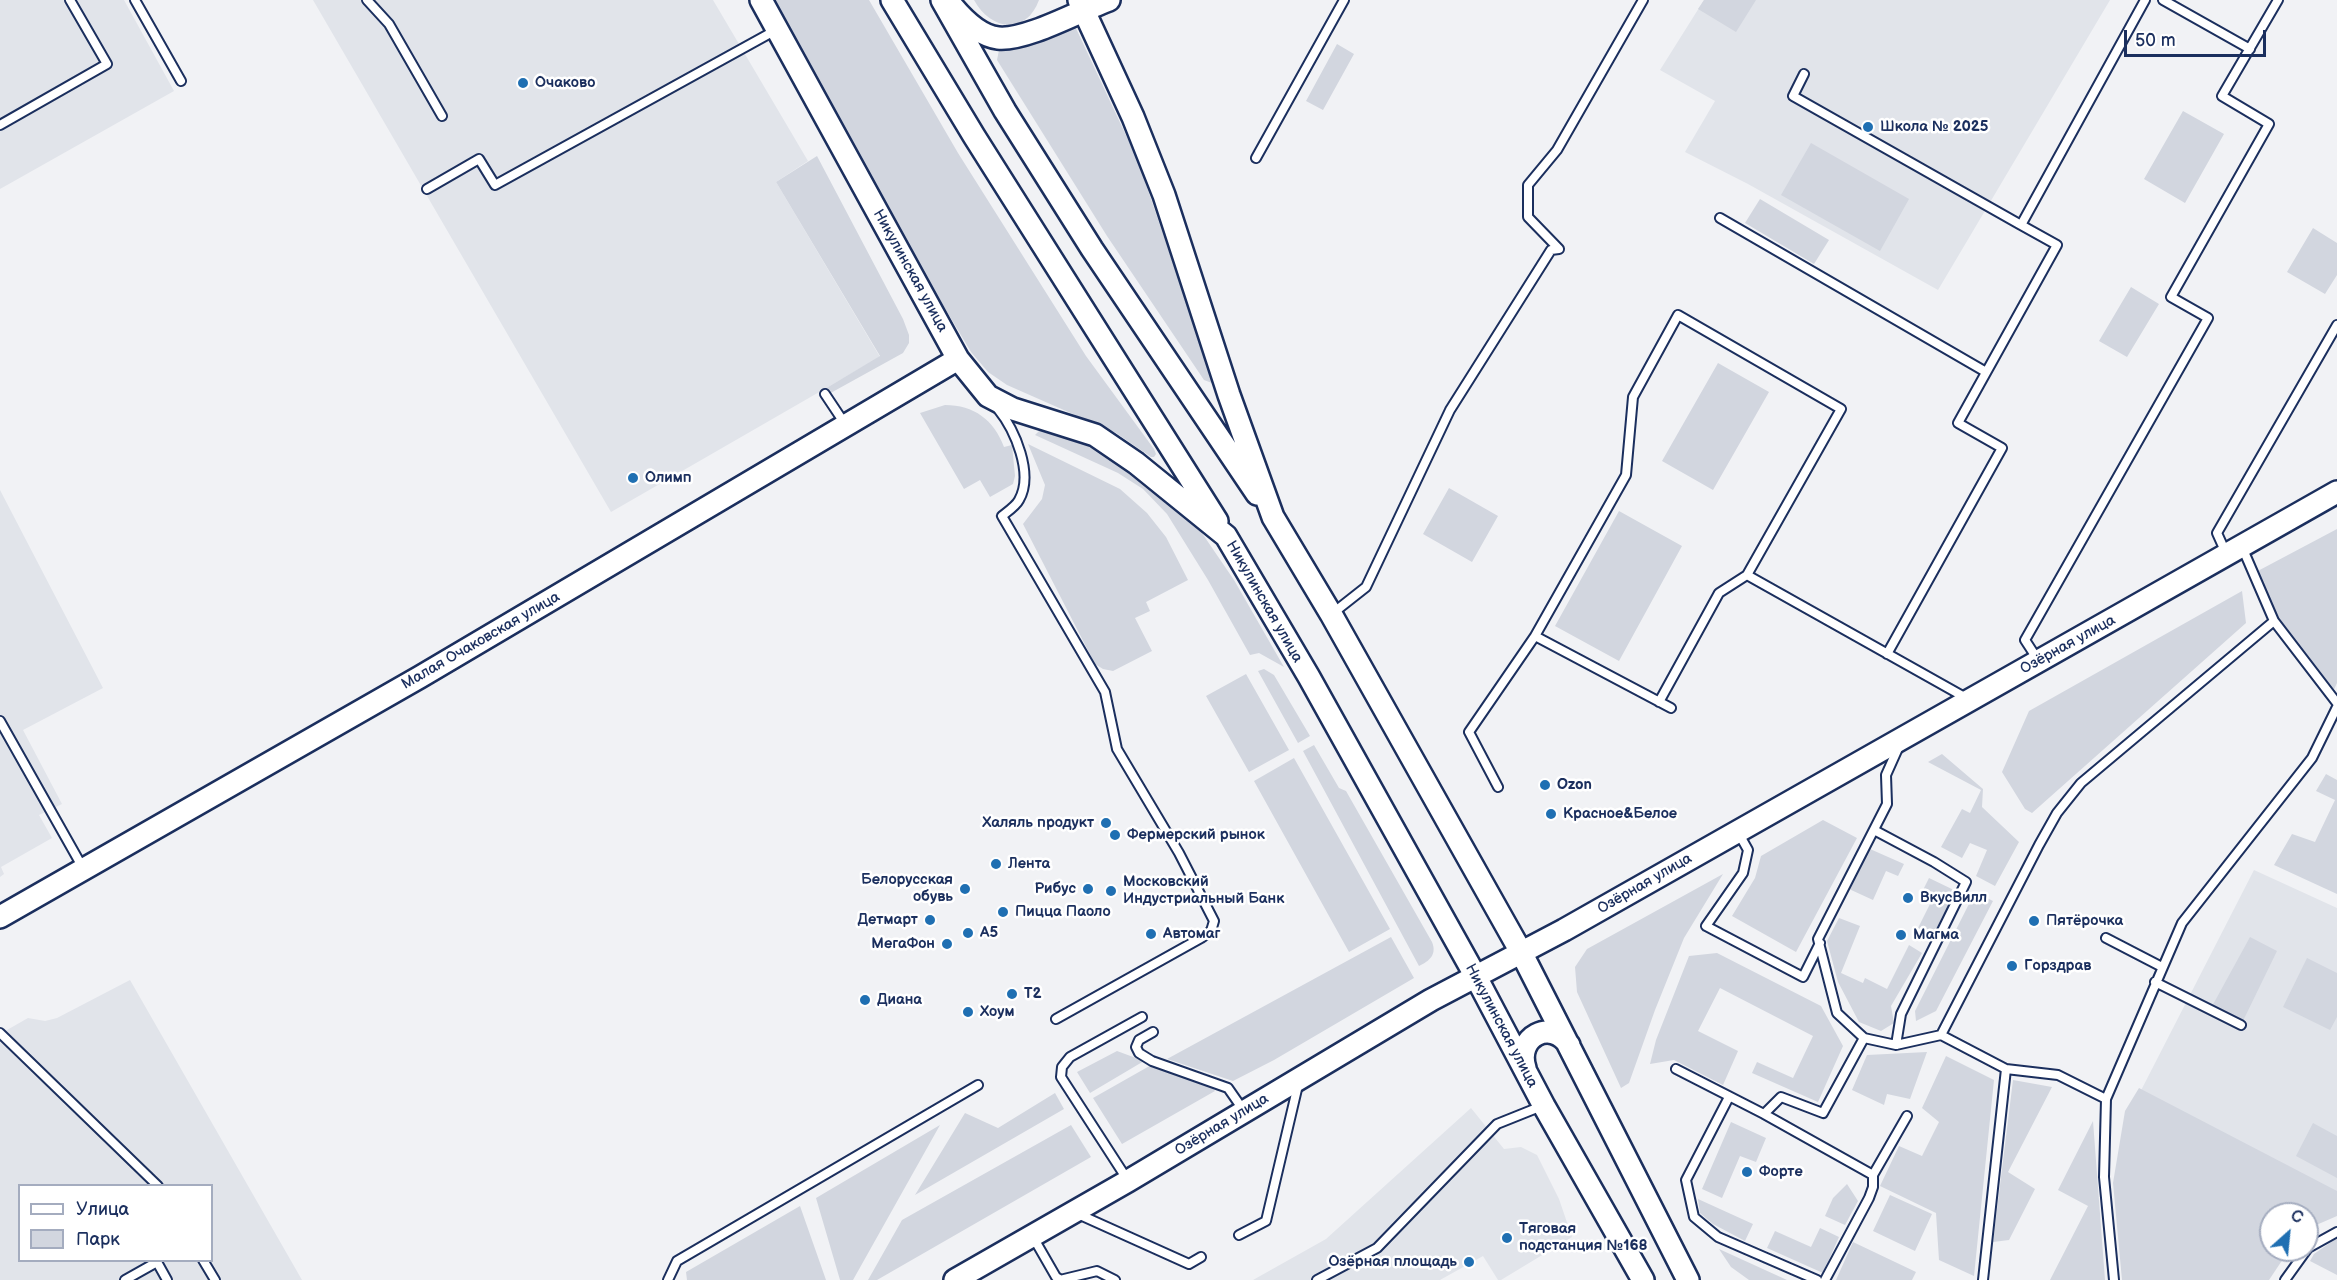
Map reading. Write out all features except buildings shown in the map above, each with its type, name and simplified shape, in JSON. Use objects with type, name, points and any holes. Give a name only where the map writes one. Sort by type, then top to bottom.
[{"type":"street","name":"Никулинская улица","points":[[761,0],[958,359],[988,396],[1013,409],[1095,435],[1136,463],[1227,536],[1309,678],[1476,977],[1544,1106],[1643,1280]]},
{"type":"street","points":[[892,0],[974,136],[1227,536]]},
{"type":"street","points":[[944,0],[963,19],[985,34],[998,38],[1032,31],[1082,4],[1109,0]]},
{"type":"street","points":[[944,0],[1005,111],[1092,249],[1273,517],[1331,614],[1521,952],[1688,1280]]},
{"type":"street","points":[[1082,4],[1133,117],[1164,195],[1229,395],[1273,517]]},
{"type":"street","name":"Малая Очаковская улица","points":[[0,917],[420,677],[958,359]]},
{"type":"street","name":"Озёрная улица","points":[[955,1280],[1128,1181],[1431,1000],[1564,930],[2337,492]]},
{"type":"street","points":[[1525,1069],[1522,1053],[1530,1038],[1538,1034],[1553,1033],[1566,1041],[1571,1048]]},
{"type":"lane","points":[[0,125],[107,64],[70,0]]},
{"type":"lane","points":[[135,0],[181,81]]},
{"type":"lane","points":[[367,0],[389,24],[442,116]]},
{"type":"lane","points":[[1256,158],[1344,0]]},
{"type":"lane","points":[[1331,614],[1366,587],[1450,410],[1551,250],[1559,249],[1528,217],[1528,185],[1557,150],[1643,0]]},
{"type":"lane","points":[[2021,225],[2145,0]]},
{"type":"lane","points":[[2163,0],[2250,49]]},
{"type":"lane","points":[[2039,661],[2025,640],[2208,318],[2171,297],[2269,124],[2222,96],[2278,0]]},
{"type":"lane","points":[[428,189],[479,159],[495,185],[777,29]]},
{"type":"lane","points":[[1804,75],[1792,96],[2057,245],[1958,423],[2002,448],[1887,654]]},
{"type":"lane","points":[[1720,218],[1986,372]]},
{"type":"lane","points":[[1498,787],[1469,732],[1535,636],[1626,475],[1633,397],[1678,315],[1841,409],[1747,575],[1719,593],[1659,702]]},
{"type":"lane","points":[[2114,1280],[2103,1177],[2106,1099],[2182,923],[2312,758],[2337,705],[2274,621],[2235,551],[2217,533],[2337,325]]},
{"type":"lane","points":[[825,394],[846,426]]},
{"type":"lane","points":[[988,396],[1008,421],[1018,439],[1024,481],[1019,500],[1002,516],[1105,692],[1117,750],[1179,853],[1214,921],[1211,931],[1202,938],[1056,1019]]},
{"type":"lane","points":[[1747,575],[1970,700]]},
{"type":"lane","points":[[1941,1035],[2039,845],[2057,813],[2081,783],[2274,621]]},
{"type":"lane","points":[[1535,636],[1671,708]]},
{"type":"lane","points":[[0,721],[84,869]]},
{"type":"lane","points":[[1904,736],[1886,775],[1887,804],[1818,939],[1837,1012],[1864,1038],[1896,1045],[1941,1035],[2006,1069],[2058,1075],[2106,1099]]},
{"type":"lane","points":[[1874,830],[1966,882],[1900,1014],[1896,1045]]},
{"type":"lane","points":[[1737,831],[1748,850],[1743,873],[1707,926],[1803,977],[1820,943]]},
{"type":"lane","points":[[2106,938],[2162,967]]},
{"type":"lane","points":[[2155,982],[2241,1025]]},
{"type":"lane","points":[[1128,1181],[1061,1077],[1062,1067],[1070,1057],[1142,1017]]},
{"type":"lane","points":[[1153,1032],[1139,1040],[1136,1047],[1139,1053],[1152,1061],[1228,1088],[1244,1112]]},
{"type":"lane","points":[[0,1034],[157,1184]]},
{"type":"lane","points":[[1764,1114],[1781,1097],[1823,1113],[1864,1038]]},
{"type":"lane","points":[[1676,1069],[1873,1174]]},
{"type":"lane","points":[[1983,1280],[2006,1069]]},
{"type":"lane","points":[[1239,1235],[1266,1221],[1299,1078]]},
{"type":"lane","points":[[668,1280],[677,1261],[978,1085]]},
{"type":"lane","points":[[1729,1097],[1686,1180],[1694,1218],[1718,1238],[1817,1280]]},
{"type":"lane","points":[[1317,1280],[1377,1248],[1497,1124],[1544,1106]]},
{"type":"lane","points":[[1825,1280],[1869,1198],[1873,1187],[1873,1174],[1907,1116]]},
{"type":"lane","points":[[1074,1212],[1189,1264],[1201,1257]]},
{"type":"lane","points":[[2285,1280],[2308,1248],[2337,1232]]},
{"type":"lane","points":[[1032,1236],[1060,1280],[1097,1271],[1115,1280]]},
{"type":"lane","points":[[125,1280],[157,1262],[167,1280]]},
{"type":"lane","points":[[204,1262],[215,1280]]},
{"type":"shaded area","points":[[0,0],[124,0],[174,91],[0,189]]},
{"type":"shaded area","points":[[313,0],[713,0],[808,161],[776,182],[880,357],[611,512]]},
{"type":"shaded area","name":"Школа № 2025","points":[[1704,0],[2110,0],[1938,290],[1748,184],[1685,152],[1715,101],[1660,70]]},
{"type":"shaded area","points":[[0,490],[103,688],[23,730],[62,804],[39,815],[52,838],[1,867],[4,874],[0,877]]},
{"type":"shaded area","points":[[2254,870],[2337,908],[2337,1207],[2132,1108]]},
{"type":"shaded area","points":[[130,980],[302,1280],[0,1280],[0,1034],[28,1018],[45,1021],[57,1018]]},
{"type":"shaded area","points":[[1471,1108],[1504,1149],[1521,1147],[1537,1155],[1559,1199],[1572,1237],[1501,1280],[1498,1280],[1483,1256],[1440,1280],[1253,1280],[1326,1239]]},
{"type":"green space","points":[[774,0],[869,0],[958,153],[1086,356],[1154,449],[1156,454],[1154,457],[1116,433],[1007,385],[988,372],[971,352],[931,285]]},
{"type":"green space","points":[[974,0],[1039,0],[1033,12],[1026,19],[1017,24],[1008,25],[989,18]]},
{"type":"green space","points":[[1704,0],[1756,0],[1736,32],[1698,9]]},
{"type":"green space","points":[[1074,24],[1138,161],[1213,380],[1212,383],[1204,380],[1107,236],[997,60],[999,50]]},
{"type":"green space","points":[[1337,44],[1354,54],[1323,110],[1306,101]]},
{"type":"green space","points":[[2183,111],[2224,134],[2185,203],[2144,179]]},
{"type":"green space","points":[[1811,143],[1909,199],[1880,251],[1781,195]]},
{"type":"green space","points":[[817,156],[903,319],[909,335],[909,343],[903,353],[827,395],[823,390],[880,356],[776,182]]},
{"type":"green space","points":[[1760,199],[1829,240],[1814,264],[1745,223]]},
{"type":"green space","points":[[2313,228],[2337,243],[2337,275],[2325,294],[2287,272]]},
{"type":"green space","points":[[2131,287],[2159,304],[2127,357],[2099,341]]},
{"type":"green space","points":[[1718,363],[1769,392],[1713,490],[1662,461]]},
{"type":"green space","points":[[945,405],[974,411],[995,429],[1004,447],[1012,445],[1015,476],[1013,484],[990,497],[980,480],[964,489],[920,413]]},
{"type":"green space","points":[[1044,426],[1066,426],[1178,498],[1234,580],[1284,667],[1259,653],[1250,655],[1208,580],[1167,514],[1143,489],[1118,473],[1035,435]]},
{"type":"green space","points":[[1028,444],[1120,489],[1147,513],[1166,537],[1188,580],[1146,602],[1150,611],[1135,618],[1152,651],[1113,671],[1095,664],[1023,524],[1042,499],[1045,485]]},
{"type":"green space","points":[[1449,488],[1498,516],[1472,562],[1423,534]]},
{"type":"green space","points":[[1619,511],[1682,546],[1619,661],[1555,626]]},
{"type":"green space","points":[[2337,529],[2337,683],[2331,696],[2274,621],[2254,573]]},
{"type":"green space","points":[[2242,591],[2246,623],[2032,813],[2025,809],[2002,772],[2029,711]]},
{"type":"green space","points":[[1264,669],[1274,675],[1310,736],[1298,743],[1258,671]]},
{"type":"green space","points":[[1246,674],[1289,750],[1249,772],[1206,696]]},
{"type":"green space","points":[[1314,745],[1339,788],[1346,791],[1432,942],[1434,950],[1432,957],[1419,966],[1303,751]]},
{"type":"green space","points":[[1942,754],[1983,789],[1982,807],[2019,842],[1995,886],[1976,876],[1987,850],[1970,843],[1962,858],[1941,847],[1962,809],[1970,813],[1981,790],[1928,762]]},
{"type":"green space","points":[[1294,758],[1390,929],[1349,952],[1254,781]]},
{"type":"green space","points":[[2326,774],[2337,780],[2337,894],[2274,865],[2292,834],[2315,842],[2335,800],[2316,791]]},
{"type":"green space","points":[[1823,820],[1857,838],[1796,952],[1732,916],[1755,878],[1761,856]]},
{"type":"green space","points":[[1870,849],[1904,864],[1898,876],[1886,871],[1873,900],[1849,889]]},
{"type":"green space","points":[[1723,874],[1684,938],[1629,1083],[1621,1088],[1577,992],[1575,967],[1587,949]]},
{"type":"green space","points":[[1929,878],[1956,891],[1934,936],[1918,928],[1932,900],[1921,894]]},
{"type":"green space","points":[[1975,892],[1993,901],[1936,1011],[1916,1021],[1915,1011]]},
{"type":"green space","points":[[1839,918],[1860,926],[1841,973],[1863,983],[1865,978],[1887,989],[1909,945],[1922,953],[1891,1006],[1894,1023],[1881,1031],[1859,1022],[1838,982],[1827,941]]},
{"type":"green space","points":[[1391,937],[1414,978],[1274,1060],[1233,1081],[1167,1059]]},
{"type":"green space","points":[[2250,937],[2277,951],[2241,1025],[2210,1010]]},
{"type":"green space","points":[[1717,953],[1821,1006],[1843,1046],[1818,1102],[1752,1073],[1757,1062],[1793,1078],[1813,1036],[1720,988],[1698,1031],[1738,1051],[1723,1085],[1674,1060],[1650,1064],[1656,1040],[1689,956]]},
{"type":"green space","points":[[2307,958],[2337,973],[2337,1017],[2330,1030],[2283,1007]]},
{"type":"green space","points":[[1117,1051],[1144,1061],[1090,1093],[1077,1072]]},
{"type":"green space","points":[[1927,1052],[1910,1099],[1887,1094],[1884,1105],[1852,1090],[1867,1055]]},
{"type":"green space","points":[[1946,1056],[1994,1080],[1974,1276],[1939,1260],[1936,1213],[1880,1186],[1899,1146],[1922,1156],[1939,1122],[1922,1108]]},
{"type":"green space","points":[[1153,1064],[1209,1084],[1215,1091],[1122,1144],[1093,1098]]},
{"type":"green space","points":[[2013,1080],[2052,1087],[2008,1172],[2035,1189],[2009,1240],[1993,1242]]},
{"type":"green space","points":[[2139,1088],[2337,1191],[2337,1216],[2319,1224],[2319,1202],[2259,1202],[2259,1262],[2281,1262],[2269,1280],[2122,1280],[2113,1183],[2125,1111]]},
{"type":"green space","points":[[1055,1093],[1064,1109],[915,1195],[965,1113],[998,1128]]},
{"type":"green space","points":[[2093,1121],[2105,1280],[2050,1280],[2088,1206],[2058,1190]]},
{"type":"green space","points":[[1731,1122],[1766,1138],[1756,1162],[1740,1156],[1722,1198],[1702,1189]]},
{"type":"green space","points":[[2313,1123],[2337,1136],[2337,1178],[2296,1156]]},
{"type":"green space","points":[[940,1125],[853,1280],[840,1280],[816,1198]]},
{"type":"green space","points":[[1071,1125],[1091,1157],[877,1280],[868,1280],[902,1220]]},
{"type":"green space","points":[[1847,1184],[1858,1201],[1845,1225],[1825,1216],[1833,1198]]},
{"type":"green space","points":[[1890,1195],[1932,1214],[1915,1251],[1873,1231]]},
{"type":"green space","points":[[1698,1199],[1753,1224],[1745,1241],[1713,1224],[1700,1213]]},
{"type":"green space","points":[[800,1206],[826,1280],[687,1280],[686,1272]]},
{"type":"green space","points":[[1820,1228],[1839,1237],[1823,1273],[1767,1248],[1775,1231],[1811,1247]]},
{"type":"green space","points":[[2337,1238],[2337,1275],[2312,1262],[2319,1262],[2319,1251]]},
{"type":"green space","points":[[1853,1242],[1916,1272],[1912,1280],[1836,1280]]},
{"type":"green space","points":[[1719,1249],[1787,1280],[1749,1280],[1731,1267]]},
{"type":"place","name":"Очаково","points":[[523,83]]},
{"type":"place","name":"Школа № 2025","points":[[1868,127]]},
{"type":"place","name":"Олимп","points":[[633,478]]},
{"type":"place","name":"Ozon","points":[[1545,785]]},
{"type":"place","name":"Красное&Белое","points":[[1551,814]]},
{"type":"place","name":"Халяль продукт","points":[[1106,823]]},
{"type":"place","name":"Фермерский рынок","points":[[1115,835]]},
{"type":"place","name":"Лента","points":[[996,864]]},
{"type":"place","name":"Белорусская обувь","points":[[965,889]]},
{"type":"place","name":"Рибус","points":[[1088,889]]},
{"type":"place","name":"Московский Индустриальный Банк","points":[[1111,891]]},
{"type":"place","name":"ВкусВилл","points":[[1908,898]]},
{"type":"place","name":"Пицца Паоло","points":[[1003,912]]},
{"type":"place","name":"Детмарт","points":[[930,920]]},
{"type":"place","name":"Пятёрочка","points":[[2034,921]]},
{"type":"place","name":"А5","points":[[968,933]]},
{"type":"place","name":"Автомаг","points":[[1151,934]]},
{"type":"place","name":"Магма","points":[[1901,935]]},
{"type":"place","name":"МегаФон","points":[[947,944]]},
{"type":"place","name":"Горздрав","points":[[2012,966]]},
{"type":"place","name":"T2","points":[[1012,994]]},
{"type":"place","name":"Диана","points":[[865,1000]]},
{"type":"place","name":"Хоум","points":[[968,1012]]},
{"type":"place","name":"Форте","points":[[1747,1172]]},
{"type":"place","name":"Тяговая подстанция №168","points":[[1507,1238]]},
{"type":"place","name":"Озёрная площадь","points":[[1469,1262]]}]
